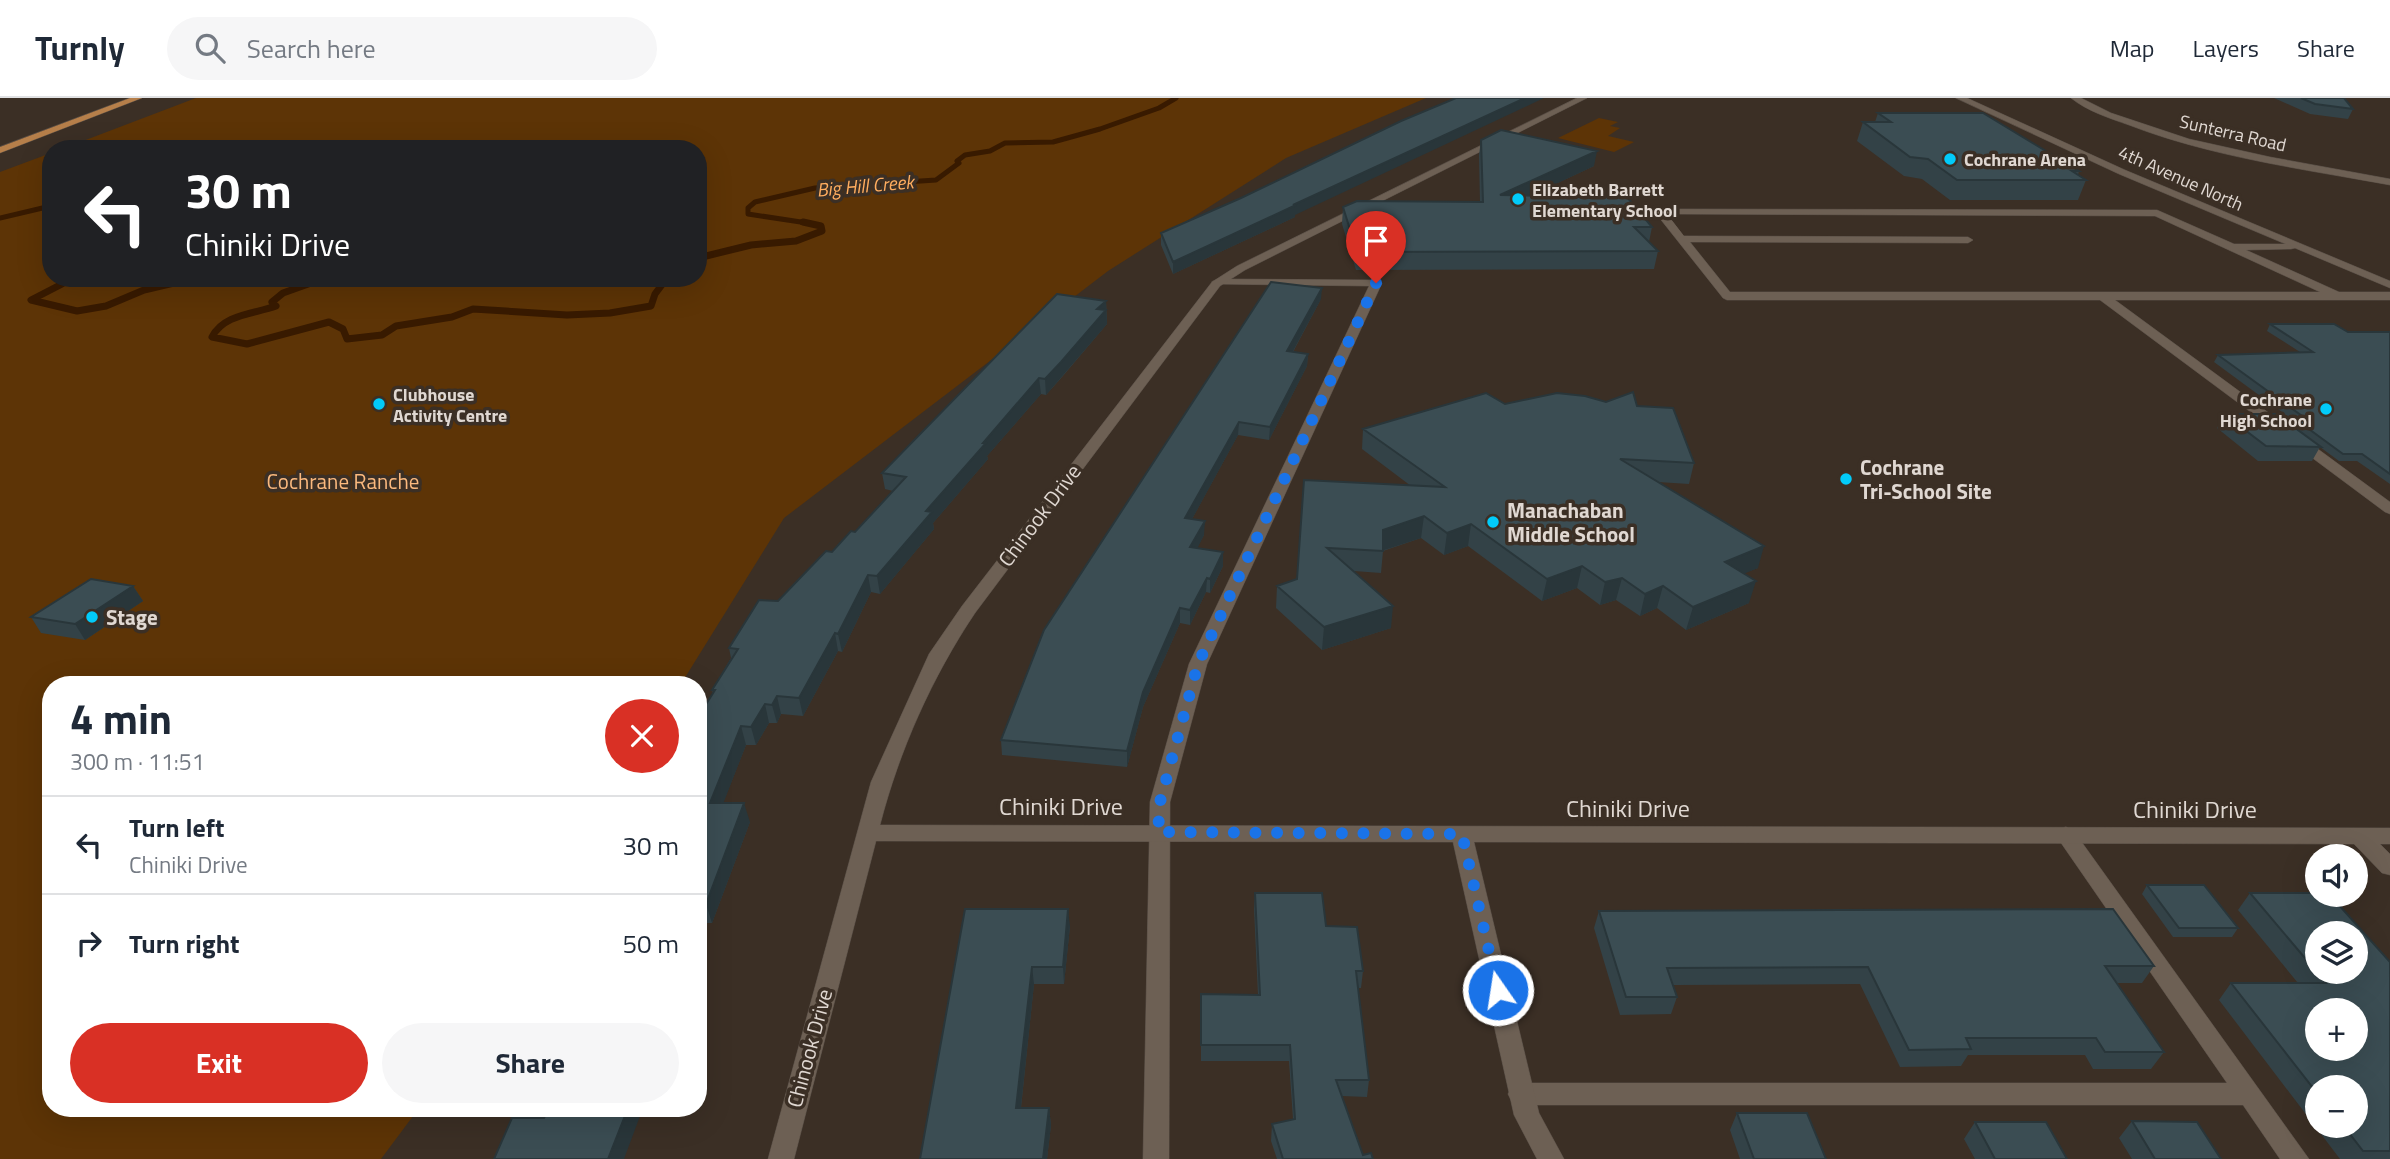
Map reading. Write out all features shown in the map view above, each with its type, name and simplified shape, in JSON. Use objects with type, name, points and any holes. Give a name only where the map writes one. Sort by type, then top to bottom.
[{"type":"main road","points":[[0,150],[138,98]]},
{"type":"street","name":"Chinook Drive","points":[[781,1159],[866,833],[891,756],[938,653],[952,631],[1218,282],[1241,268],[1583,98]]},
{"type":"street","name":"4th Avenue North","points":[[1960,98],[2291,246],[2390,285]]},
{"type":"street","name":"Sunterra Road","points":[[2075,98],[2117,118],[2191,141],[2390,182]]},
{"type":"street","points":[[2337,296],[2157,213],[1659,211],[1727,296],[2101,296],[2337,296],[2390,296]]},
{"type":"street","points":[[1681,239],[1968,240]]},
{"type":"street","points":[[2232,247],[2291,246]]},
{"type":"street","points":[[1156,1159],[1160,802],[1198,664],[1376,283],[1218,282]]},
{"type":"street","points":[[2101,296],[2390,509]]},
{"type":"street","name":"Chiniki Drive","points":[[866,833],[2390,836]]},
{"type":"street","points":[[1462,834],[1521,1094],[1527,1115],[1551,1159]]},
{"type":"street","points":[[2066,835],[2296,1159]]},
{"type":"street","points":[[2359,836],[2390,867]]},
{"type":"street","points":[[1521,1094],[2250,1094]]},
{"type":"green space","name":"Cochrane Ranche","points":[[196,98],[1426,98],[1286,158],[1108,271],[784,518],[686,676],[42,676],[42,1117],[412,1117],[381,1159],[0,1159],[0,172],[42,156],[42,287],[707,287],[707,140],[86,140]]},
{"type":"green space","points":[[1599,118],[1618,122],[1610,126],[1620,128],[1608,136],[1634,142],[1614,152],[1558,138]]},
{"type":"building","points":[[1456,98],[1525,98],[1173,262],[1161,233]]},
{"type":"building","points":[[2301,98],[2344,98],[2353,109],[2315,104]]},
{"type":"building","points":[[1878,113],[1983,113],[2079,171],[2072,171],[2086,180],[1957,180],[1928,159],[1910,157],[1863,122],[1891,122]]},
{"type":"building","name":"Elizabeth Barrett Elementary School","points":[[1501,130],[1597,151],[1500,195],[1627,197],[1652,227],[1634,227],[1658,251],[1357,252],[1343,207],[1357,201],[1483,202],[1481,140]]},
{"type":"building","points":[[1271,282],[1322,288],[1287,351],[1308,354],[1270,427],[1239,422],[1185,518],[1205,521],[1190,547],[1223,552],[1190,610],[1180,608],[1143,692],[1127,751],[1001,740],[1044,630]]},
{"type":"building","points":[[1057,294],[1106,301],[1097,309],[1106,310],[1045,379],[1039,378],[983,443],[986,443],[926,511],[932,512],[877,576],[868,575],[838,634],[835,633],[799,698],[777,696],[772,705],[765,704],[751,727],[741,726],[710,803],[744,803],[707,901],[707,703],[738,649],[729,648],[759,600],[778,601],[826,551],[832,552],[851,531],[855,532],[906,477],[882,473]]},
{"type":"building","name":"Cochrane High School","points":[[2270,324],[2334,324],[2348,332],[2390,332],[2390,474],[2362,454],[2343,454],[2298,421],[2309,421],[2218,355],[2313,352]]},
{"type":"building","name":"Manachaban Middle School","points":[[1633,392],[1637,406],[1673,408],[1694,463],[1620,459],[1764,546],[1725,562],[1756,581],[1693,607],[1663,586],[1645,594],[1622,578],[1605,582],[1582,566],[1547,579],[1471,524],[1447,533],[1424,516],[1383,530],[1383,551],[1327,548],[1393,606],[1324,627],[1277,586],[1297,579],[1304,480],[1445,487],[1363,429],[1486,393],[1505,404],[1557,393],[1585,396],[1606,402]]},
{"type":"building","points":[[2224,414],[2276,414],[2321,447],[2266,446]]},
{"type":"building","points":[[91,579],[133,586],[75,624],[31,617]]},
{"type":"building","points":[[2147,885],[2204,885],[2238,928],[2179,928]]},
{"type":"building","points":[[1255,893],[1322,893],[1326,926],[1357,927],[1363,971],[1356,971],[1369,1080],[1336,1080],[1363,1155],[1371,1153],[1373,1159],[1283,1159],[1272,1124],[1295,1119],[1290,1045],[1201,1045],[1201,994],[1260,995]]},
{"type":"building","points":[[2250,893],[2305,893],[2305,907],[2341,907],[2353,921],[2305,921],[2305,958]]},
{"type":"building","points":[[965,909],[1068,909],[1063,967],[1032,967],[1016,1108],[1049,1108],[1043,1159],[920,1159]]},
{"type":"building","points":[[2113,909],[2154,966],[2105,966],[2164,1052],[2105,1052],[2096,1038],[1966,1038],[1971,1049],[1909,1050],[1868,967],[1667,968],[1677,997],[1626,997],[1599,911]]},
{"type":"building","points":[[2368,937],[2390,962],[2390,1151],[2363,1151],[2353,1138],[2368,1138],[2368,1075],[2305,1075],[2305,1078],[2231,983],[2368,984]]},
{"type":"building","points":[[1737,1113],[1807,1113],[1826,1159],[1754,1159]]},
{"type":"building","points":[[624,1117],[608,1159],[494,1159],[512,1118]]},
{"type":"building","points":[[2132,1121],[2197,1122],[2221,1159],[2155,1159]]},
{"type":"building","points":[[1975,1122],[2046,1122],[2067,1159],[1995,1159]]},
{"type":"waterway","name":"Big Hill Creek","points":[[808,223],[748,214],[748,208],[755,202],[815,188],[936,180],[959,163],[957,161],[965,155],[990,151],[1005,143],[1053,142],[1159,108],[1176,98]]},
{"type":"waterway","name":"Big Hill Creek","points":[[0,218],[42,208]]},
{"type":"waterway","name":"Big Hill Creek","points":[[803,222],[808,223]]},
{"type":"waterway","name":"Big Hill Creek","points":[[707,256],[751,245],[796,241],[822,231],[821,226],[808,223]]},
{"type":"waterway","name":"Big Hill Creek","points":[[808,223],[814,224]]},
{"type":"waterway","name":"Big Hill Creek","points":[[56,287],[31,300],[77,311],[106,306],[157,287]]},
{"type":"waterway","name":"Big Hill Creek","points":[[300,287],[283,293],[272,302],[276,306],[232,319],[217,329],[212,337],[247,344],[329,322],[343,329],[347,339],[382,335],[396,326],[452,317],[473,309],[567,315],[610,313],[651,306],[660,287]]},
{"type":"place","name":"Cochrane Arena","points":[[1950,159]]},
{"type":"place","name":"Elizabeth Barrett Elementary School","points":[[1518,199]]},
{"type":"place","name":"Clubhouse Activity Centre","points":[[379,404]]},
{"type":"place","name":"Cochrane High School","points":[[2326,409]]},
{"type":"place","name":"Cochrane Tri-School Site","points":[[1846,479]]},
{"type":"place","name":"Manachaban Middle School","points":[[1493,522]]},
{"type":"place","name":"Stage","points":[[92,617]]},
{"type":"route","points":[[1376,283],[1198,664],[1160,802],[1158,832],[1462,834],[1498,990]]}]
